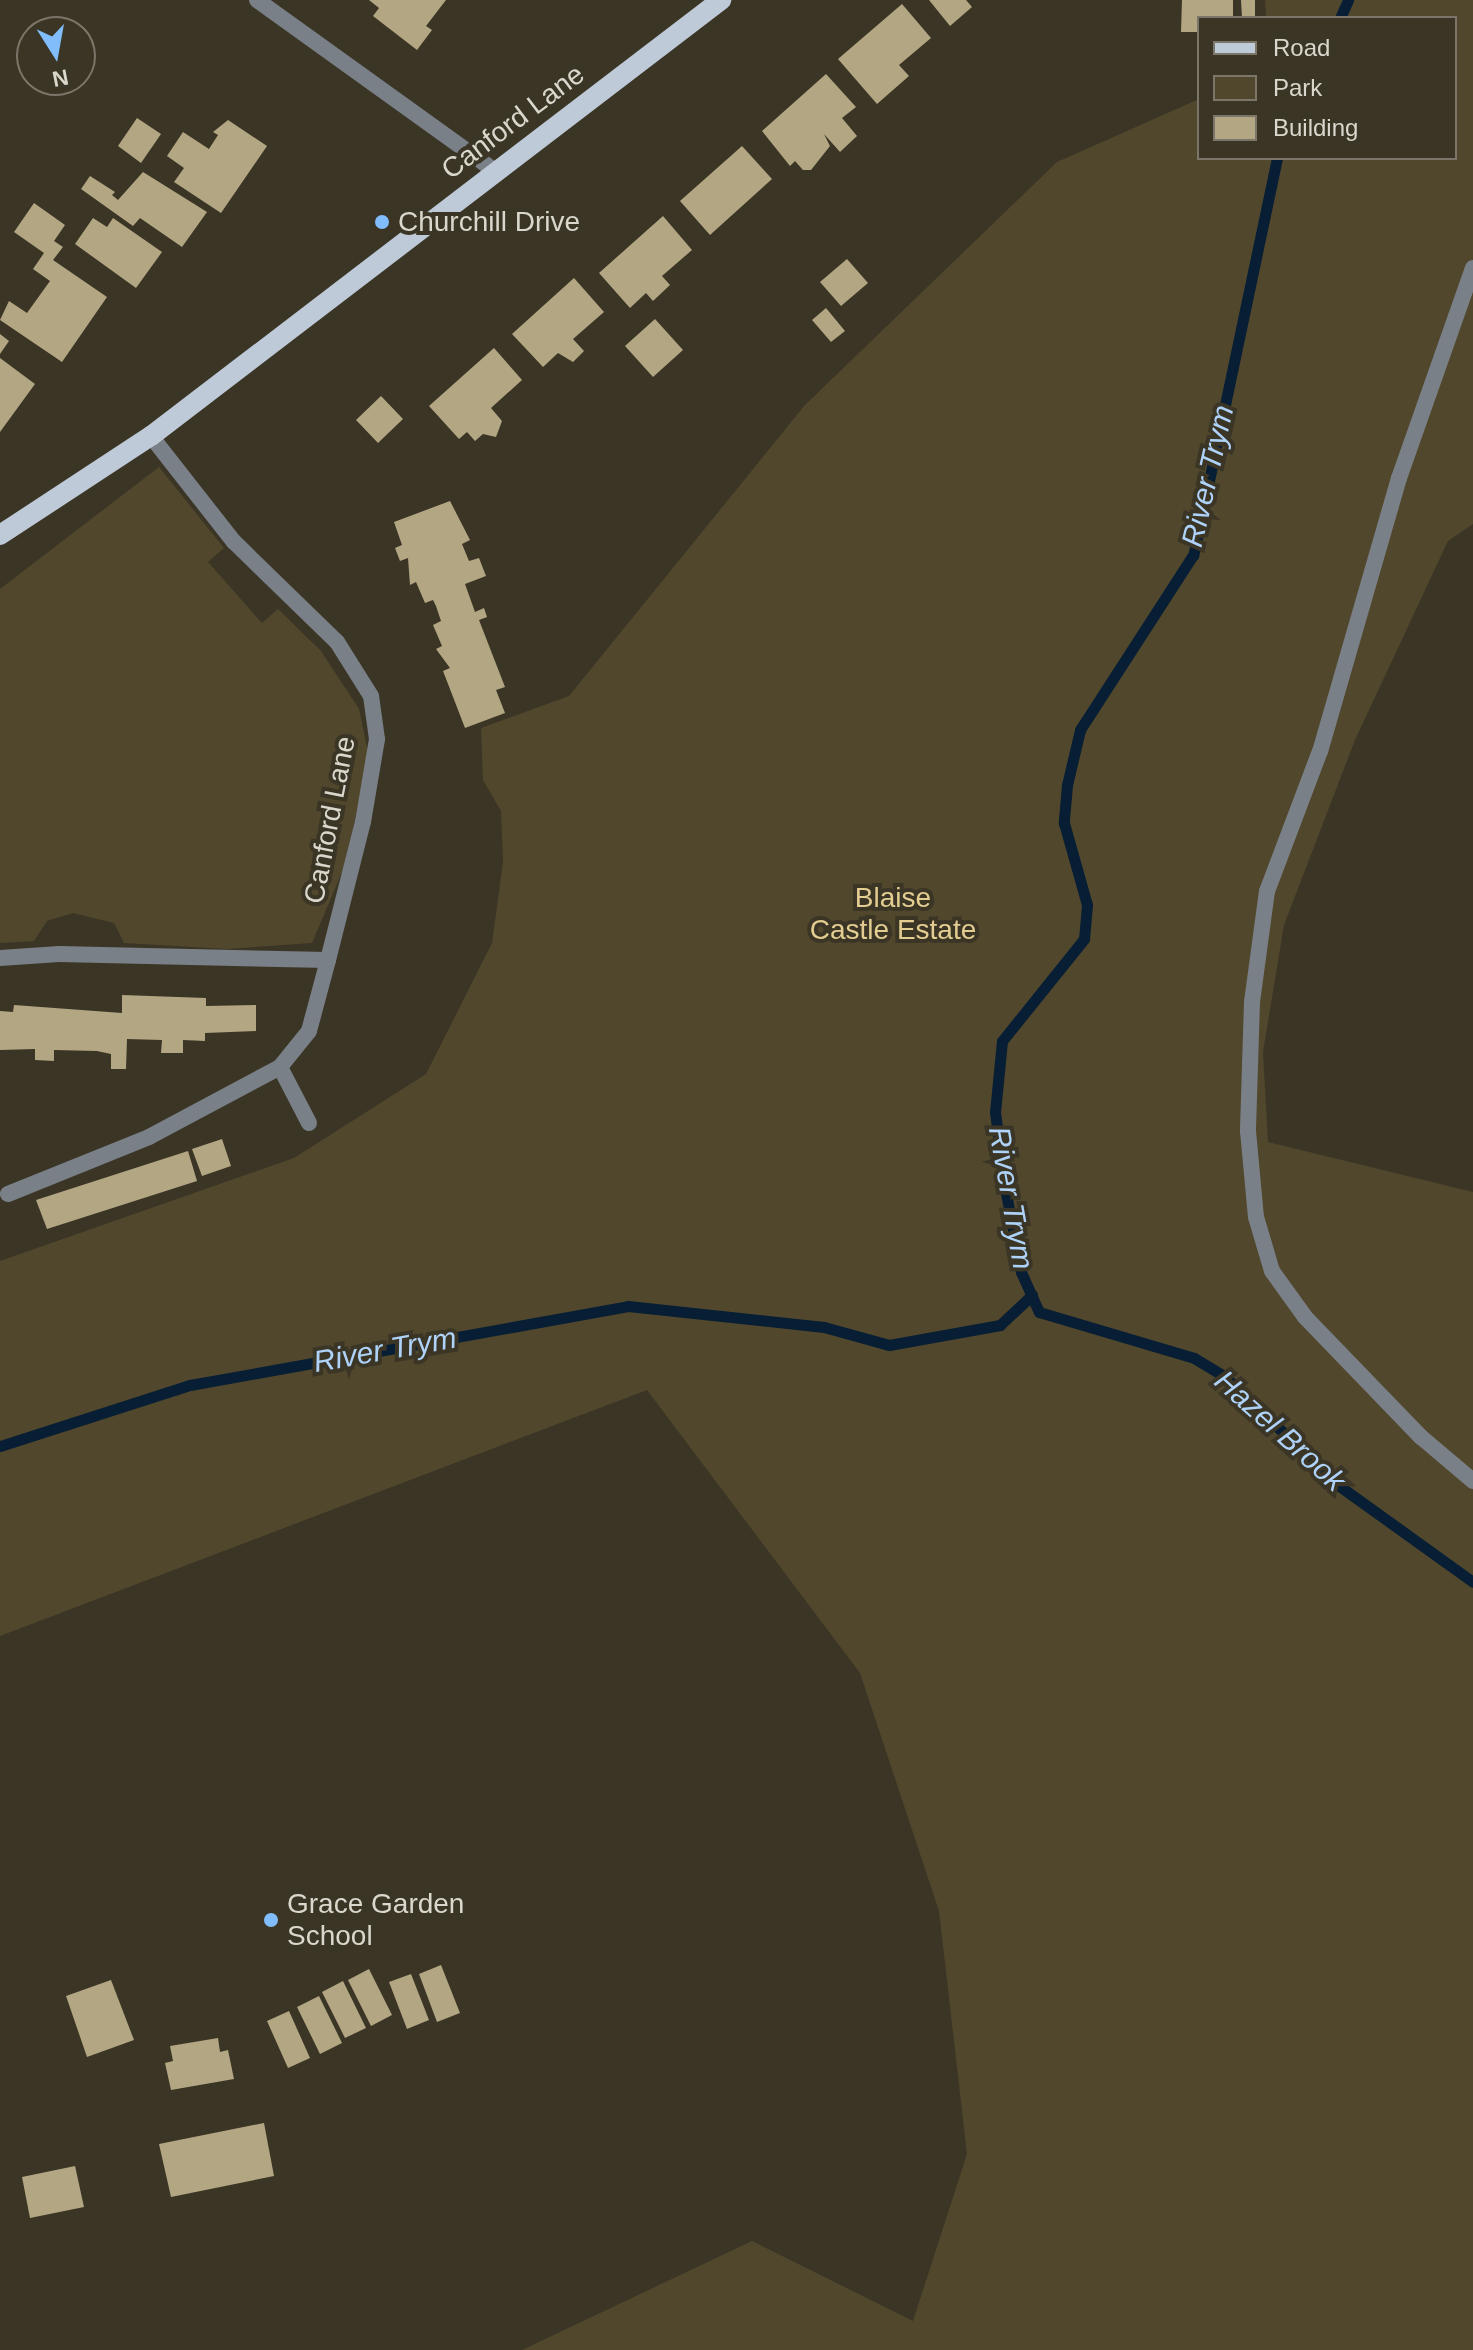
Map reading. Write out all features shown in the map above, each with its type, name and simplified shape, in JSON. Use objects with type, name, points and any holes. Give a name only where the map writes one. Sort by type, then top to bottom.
[{"type":"main road","name":"Canford Lane","points":[[0,535],[151,436],[721,0]]},
{"type":"street","points":[[257,0],[495,171]]},
{"type":"street","points":[[1473,268],[1390,507],[1320,751],[1267,891],[1252,1002],[1248,1131],[1256,1217],[1272,1271],[1305,1317],[1421,1437],[1473,1481]]},
{"type":"street","name":"Canford Lane","points":[[151,436],[234,542],[337,642],[371,696],[375,753],[354,862],[309,1031],[280,1067]]},
{"type":"street","points":[[0,958],[59,954],[328,960]]},
{"type":"street","points":[[8,1194],[149,1137],[280,1067],[309,1123]]},
{"type":"green space","name":"Blaise Castle Estate","points":[[1265,0],[1473,0],[1473,524],[1448,541],[1355,740],[1284,925],[1263,1052],[1268,1142],[1473,1192],[1473,2350],[522,2350],[752,2241],[913,2321],[967,2154],[939,1911],[860,1673],[647,1390],[0,1636],[0,1261],[294,1158],[426,1074],[492,943],[503,862],[501,811],[483,780],[481,728],[569,696],[805,405],[1057,162],[1197,100],[1197,160],[1457,160],[1457,16],[1266,16]]},
{"type":"green space","points":[[159,467],[224,548],[208,562],[262,623],[278,609],[321,651],[359,709],[369,757],[345,865],[312,943],[227,949],[124,943],[114,923],[73,913],[47,921],[34,941],[0,943],[0,589]]},
{"type":"building","points":[[369,0],[446,0],[426,26],[432,30],[417,50],[373,16],[379,8]]},
{"type":"building","points":[[929,0],[966,0],[972,7],[950,26]]},
{"type":"building","points":[[1182,0],[1233,0],[1233,16],[1197,16],[1197,32],[1181,32]]},
{"type":"building","points":[[1241,0],[1255,0],[1255,16],[1242,16]]},
{"type":"building","points":[[902,4],[931,38],[899,65],[909,76],[877,104],[838,59]]},
{"type":"building","points":[[826,74],[856,107],[842,118],[857,136],[840,152],[824,134],[830,146],[811,170],[803,170],[795,161],[790,166],[762,131]]},
{"type":"building","points":[[137,118],[161,134],[141,163],[118,146]]},
{"type":"building","points":[[228,120],[267,146],[221,213],[174,182],[184,168],[167,156],[183,132],[209,149],[218,135],[213,132]]},
{"type":"building","points":[[742,146],[772,179],[710,235],[680,201]]},
{"type":"building","points":[[143,172],[207,212],[182,247],[140,218],[133,226],[81,189],[90,176],[115,192],[112,195],[118,200]]},
{"type":"building","points":[[34,203],[65,225],[54,241],[63,247],[53,260],[107,297],[62,362],[0,320],[9,301],[27,313],[50,281],[33,269],[44,253],[14,232]]},
{"type":"building","points":[[663,216],[692,250],[662,276],[670,285],[653,301],[646,293],[630,308],[599,273]]},
{"type":"building","points":[[93,218],[107,227],[113,218],[162,252],[136,288],[75,244]]},
{"type":"building","points":[[847,259],[868,283],[841,306],[820,282]]},
{"type":"building","points":[[574,278],[604,312],[573,339],[584,351],[573,362],[558,353],[543,367],[512,334]]},
{"type":"building","points":[[826,308],[845,331],[831,342],[812,320]]},
{"type":"building","points":[[655,319],[683,350],[653,377],[625,346]]},
{"type":"building","points":[[0,334],[9,341],[0,354]]},
{"type":"building","points":[[494,348],[522,380],[491,408],[502,421],[496,437],[483,434],[475,441],[467,432],[459,439],[429,406]]},
{"type":"building","points":[[0,358],[35,384],[0,432]]},
{"type":"building","points":[[381,396],[403,419],[378,443],[356,420]]},
{"type":"building","points":[[450,501],[470,540],[462,544],[469,561],[479,558],[486,576],[465,584],[475,612],[484,608],[487,617],[479,620],[505,687],[496,690],[505,713],[465,728],[443,671],[450,668],[436,649],[442,646],[433,625],[441,621],[436,606],[433,600],[425,603],[416,582],[410,585],[408,558],[400,561],[395,548],[402,545],[394,522]]},
{"type":"building","points":[[122,995],[206,998],[206,1006],[256,1005],[256,1031],[205,1033],[205,1041],[183,1040],[183,1053],[161,1053],[162,1040],[127,1039],[126,1069],[111,1069],[111,1054],[97,1051],[54,1050],[54,1061],[35,1060],[35,1049],[0,1050],[0,1011],[13,1012],[14,1005],[122,1013]]},
{"type":"building","points":[[222,1139],[231,1166],[202,1176],[192,1149]]},
{"type":"building","points":[[188,1151],[197,1181],[47,1229],[36,1200]]},
{"type":"building","points":[[441,1965],[460,2013],[437,2022],[419,1974]]},
{"type":"building","points":[[369,1969],[392,2015],[371,2026],[348,1980]]},
{"type":"building","points":[[411,1974],[429,2020],[407,2029],[389,1982]]},
{"type":"building","points":[[111,1980],[134,2040],[87,2057],[66,1996]]},
{"type":"building","points":[[343,1981],[366,2028],[345,2038],[322,1992]]},
{"type":"building","points":[[319,1996],[342,2043],[320,2054],[297,2007]]},
{"type":"building","points":[[289,2011],[310,2058],[288,2068],[267,2021]]},
{"type":"building","points":[[218,2038],[220,2052],[228,2050],[234,2079],[171,2090],[165,2063],[173,2061],[170,2046]]},
{"type":"building","points":[[264,2123],[274,2176],[171,2197],[159,2144]]},
{"type":"building","points":[[75,2166],[84,2207],[30,2218],[22,2177]]},
{"type":"waterway","name":"River Trym","points":[[1341,16],[1348,0]]},
{"type":"waterway","name":"River Trym","points":[[1277,160],[1193,555],[1080,730],[1067,785],[1064,823],[1087,905],[1084,939],[1002,1041],[995,1112],[1005,1188],[1021,1272],[1039,1312],[1194,1358],[1224,1376],[1338,1485],[1473,1582]]},
{"type":"waterway","name":"River Trym","points":[[0,1446],[190,1385],[628,1306],[824,1327],[889,1345],[1000,1325],[1032,1295]]},
{"type":"place","name":"Churchill Drive","points":[[382,222]]},
{"type":"place","name":"Grace Garden School","points":[[271,1920]]},
{"type":"water label","name":"Hazel Brook","points":[[1280,1431]]}]
